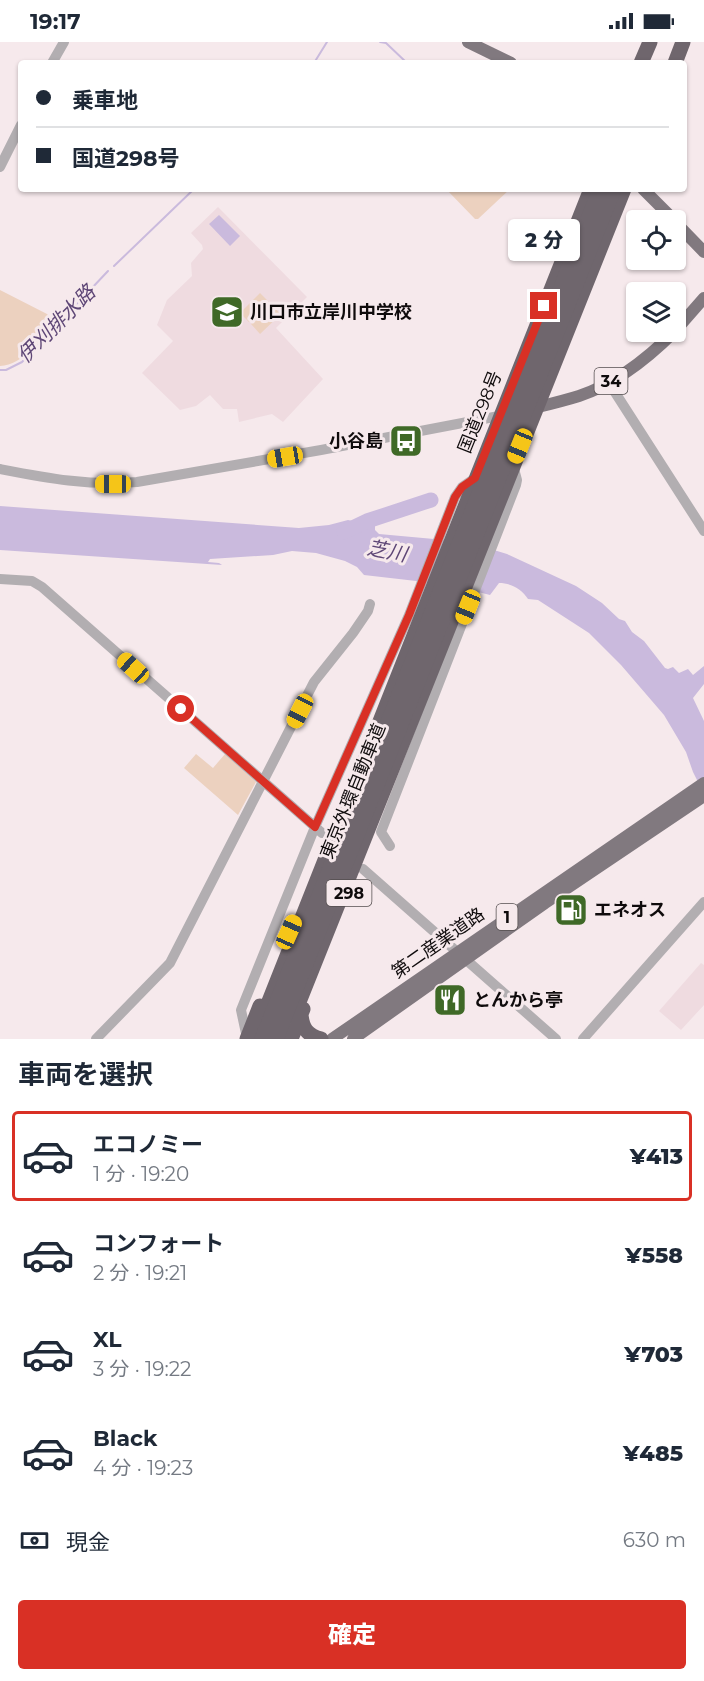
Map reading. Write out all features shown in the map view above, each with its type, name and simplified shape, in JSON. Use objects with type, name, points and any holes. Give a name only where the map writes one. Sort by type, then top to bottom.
[{"type":"highway","points":[[642,60],[650,42]]},
{"type":"highway","points":[[651,60],[658,42]]},
{"type":"highway","points":[[666,60],[673,42]]},
{"type":"highway","points":[[676,60],[683,42]]},
{"type":"highway","name":"国道298号","points":[[262,1019],[342,814],[414,616],[451,524],[475,478],[590,192]]},
{"type":"highway","name":"東京外環自動車道","points":[[262,1039],[599,192]]},
{"type":"highway","name":"東京外環自動車道","points":[[276,1039],[613,192]]},
{"type":"highway","name":"298","points":[[291,1039],[297,1015],[370,840],[402,746],[455,625],[492,532],[513,465],[623,192]]},
{"type":"highway","name":"298","points":[[247,1039],[289,932],[342,814]]},
{"type":"highway","points":[[297,1015],[306,1030],[321,1039]]},
{"type":"main road","points":[[468,42],[505,60]]},
{"type":"main road","points":[[646,192],[663,210]]},
{"type":"main road","points":[[686,233],[704,252]]},
{"type":"main road","name":"34","points":[[686,318],[704,298]]},
{"type":"main road","name":"34","points":[[499,416],[580,396],[609,383],[663,342]]},
{"type":"main road","name":"第二産業道路","points":[[331,1039],[461,955],[687,799],[704,783]]},
{"type":"main road","name":"第二産業道路","points":[[687,799],[704,796]]},
{"type":"main road","name":"第二産業道路","points":[[353,1039],[461,955]]},
{"type":"street","points":[[54,60],[64,42]]},
{"type":"street","points":[[0,168],[18,131]]},
{"type":"street","points":[[609,383],[704,531]]},
{"type":"street","points":[[0,469],[78,483],[137,482],[499,416]]},
{"type":"street","points":[[0,579],[32,581],[42,587],[319,830]]},
{"type":"street","points":[[96,1039],[170,963],[314,682],[353,633],[368,611],[370,604]]},
{"type":"street","points":[[247,1039],[241,1010],[414,616]]},
{"type":"street","points":[[390,846],[381,832],[455,625]]},
{"type":"street","points":[[363,870],[556,1039]]},
{"type":"street","points":[[583,1039],[704,902]]},
{"type":"shaded area","points":[[449,192],[507,192],[478,219],[475,219]]},
{"type":"shaded area","name":"川口市立岸川中学校","points":[[218,207],[307,297],[276,328],[323,379],[283,422],[272,414],[239,422],[237,409],[223,409],[210,395],[196,406],[180,410],[142,373],[173,341],[157,325],[167,300],[192,276],[191,263],[203,249],[191,233]]},
{"type":"shaded area","points":[[0,290],[47,314],[54,322],[24,356],[9,365],[0,366]]},
{"type":"shaded area","points":[[260,293],[269,302],[249,322],[240,313]]},
{"type":"shaded area","points":[[271,305],[281,314],[260,334],[251,324]]},
{"type":"shaded area","points":[[196,754],[213,768],[225,754],[256,782],[238,815],[184,768]]},
{"type":"shaded area","points":[[701,963],[704,965],[704,1005],[681,1030],[659,1011]]},
{"type":"water","points":[[219,215],[240,236],[230,246],[209,224]]},
{"type":"water","name":"芝川","points":[[0,506],[299,528],[329,525],[348,520],[375,526],[379,534],[445,540],[507,554],[576,586],[602,603],[619,619],[625,621],[665,668],[673,667],[679,673],[688,669],[693,675],[704,666],[704,684],[693,698],[704,721],[704,794],[686,752],[664,715],[621,665],[589,633],[538,600],[528,599],[523,592],[512,585],[499,583],[490,595],[451,585],[364,575],[357,567],[345,561],[316,553],[292,551],[273,555],[210,559],[208,562],[222,565],[0,550]]},
{"type":"waterway","name":"伊刈排水路","points":[[316,60],[327,42]]},
{"type":"waterway","points":[[380,42],[386,43],[404,60]]},
{"type":"waterway","name":"伊刈排水路","points":[[114,266],[191,192]]},
{"type":"waterway","name":"伊刈排水路","points":[[0,370],[6,370],[22,362],[108,271]]},
{"type":"waterway","points":[[344,532],[367,521],[431,500]]},
{"type":"place","name":"川口市立岸川中学校","points":[[227,312]]},
{"type":"place","name":"小谷島","points":[[406,441]]},
{"type":"place","name":"エネオス","points":[[571,910]]},
{"type":"place","name":"とんから亭","points":[[450,1000]]},
{"type":"route","points":[[181,709],[315,827],[409,615],[458,490],[475,478],[544,306]]}]
